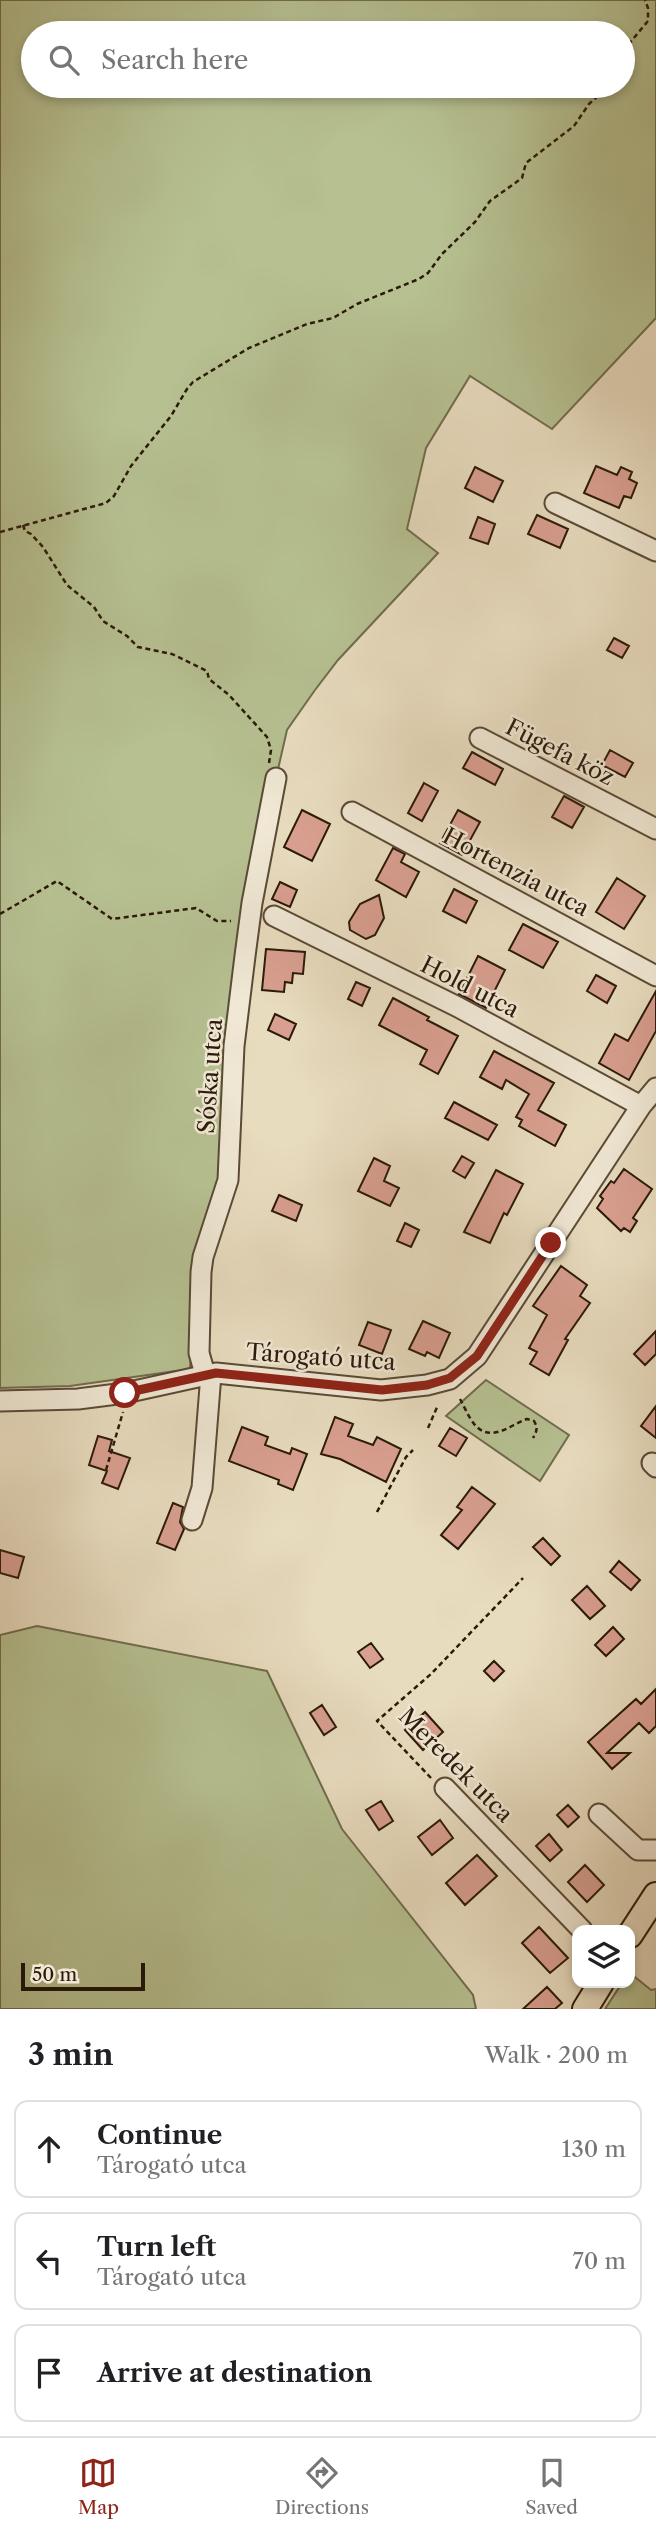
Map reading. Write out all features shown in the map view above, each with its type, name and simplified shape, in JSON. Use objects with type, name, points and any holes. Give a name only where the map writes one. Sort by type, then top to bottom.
[{"type":"main road","points":[[635,1927],[656,1895]]},
{"type":"main road","points":[[585,2009],[598,1988]]},
{"type":"street","points":[[555,503],[656,551]]},
{"type":"street","name":"Fügefa köz","points":[[480,738],[656,829]]},
{"type":"street","name":"Sóska utca","points":[[192,1520],[202,1488],[208,1374],[199,1353],[201,1272],[203,1257],[228,1180],[234,1046],[249,922],[276,778]]},
{"type":"street","name":"Hortenzia utca","points":[[352,811],[656,976]]},
{"type":"street","name":"Hold utca","points":[[274,916],[458,1007],[641,1106]]},
{"type":"street","name":"Tárogató utca","points":[[0,1401],[78,1399],[128,1392],[208,1374],[382,1390],[427,1385],[450,1378],[477,1356],[641,1106],[656,1088]]},
{"type":"street","name":"Meredek utca","points":[[445,1788],[577,1925]]},
{"type":"street","points":[[599,1814],[638,1850],[656,1850]]},
{"type":"path","points":[[635,37],[648,21],[645,0]]},
{"type":"path","points":[[648,21],[653,23]]},
{"type":"path","points":[[0,532],[93,508],[111,500],[131,466],[171,416],[193,383],[249,348],[307,324],[333,318],[357,304],[428,273],[442,254],[475,222],[490,201],[522,178],[526,163],[574,126],[596,98]]},
{"type":"path","points":[[23,524],[25,531],[43,547],[66,584],[94,607],[103,621],[127,636],[138,647],[172,654],[207,672],[209,679],[229,695],[267,737],[271,750],[267,773],[276,778]]},
{"type":"path","points":[[0,914],[57,881],[112,919],[196,908],[217,921],[249,922]]},
{"type":"path","points":[[106,1469],[128,1392]]},
{"type":"path","points":[[460,1399],[469,1419],[478,1429],[489,1433],[500,1432],[527,1419],[534,1421],[537,1426],[533,1438]]},
{"type":"path","points":[[428,1429],[438,1405]]},
{"type":"path","points":[[377,1512],[406,1457],[413,1450]]},
{"type":"path","name":"Meredek utca","points":[[445,1788],[428,1776],[377,1721],[431,1674],[523,1578]]},
{"type":"green space","points":[[0,0],[656,0],[656,318],[552,429],[470,376],[426,448],[407,529],[438,553],[338,660],[287,730],[276,778],[220,1195],[198,1255],[190,1369],[70,1386],[0,1388]]},
{"type":"green space","points":[[486,1380],[569,1435],[540,1481],[446,1416]]},
{"type":"green space","points":[[37,1626],[267,1671],[342,1829],[473,1995],[476,2009],[0,2009],[0,1635]]},
{"type":"green space","points":[[635,1977],[651,1990],[656,1989],[656,2009],[605,2009],[619,1988],[635,1988]]},
{"type":"building","points":[[596,466],[617,475],[621,467],[632,472],[629,479],[637,483],[631,498],[624,496],[619,508],[584,493]]},
{"type":"building","points":[[475,467],[503,481],[493,502],[465,488]]},
{"type":"building","points":[[537,515],[568,529],[560,548],[528,534]]},
{"type":"building","points":[[478,517],[495,524],[488,544],[470,538]]},
{"type":"building","points":[[614,638],[629,646],[622,658],[607,650]]},
{"type":"building","points":[[610,750],[633,763],[625,777],[602,765]]},
{"type":"building","points":[[472,752],[503,769],[495,785],[463,768]]},
{"type":"building","points":[[424,783],[438,791],[422,821],[408,813]]},
{"type":"building","points":[[564,796],[584,807],[572,828],[552,817]]},
{"type":"building","points":[[302,810],[330,824],[312,861],[284,847]]},
{"type":"building","points":[[458,810],[480,822],[462,855],[440,843]]},
{"type":"building","points":[[393,848],[405,854],[401,862],[419,872],[406,897],[376,880]]},
{"type":"building","points":[[617,878],[645,896],[624,929],[596,912]]},
{"type":"building","points":[[280,882],[297,890],[290,907],[272,899]]},
{"type":"building","points":[[454,889],[477,901],[466,923],[443,911]]},
{"type":"building","points":[[379,895],[384,918],[375,935],[366,939],[350,930],[349,922],[360,904]]},
{"type":"building","points":[[523,924],[558,942],[543,968],[509,950]]},
{"type":"building","points":[[266,949],[305,952],[303,974],[293,973],[292,983],[285,982],[284,992],[262,990]]},
{"type":"building","points":[[478,956],[505,970],[486,1008],[459,994]]},
{"type":"building","points":[[596,975],[616,986],[607,1003],[587,991]]},
{"type":"building","points":[[356,982],[370,988],[362,1006],[348,999]]},
{"type":"building","points":[[656,991],[656,1031],[629,1080],[599,1063],[615,1034],[628,1041]]},
{"type":"building","points":[[393,998],[458,1036],[438,1074],[420,1064],[427,1050],[379,1025]]},
{"type":"building","points":[[275,1014],[296,1024],[289,1040],[268,1030]]},
{"type":"building","points":[[494,1051],[554,1083],[538,1110],[566,1125],[555,1146],[519,1126],[522,1120],[516,1117],[529,1094],[506,1080],[502,1089],[480,1077]]},
{"type":"building","points":[[454,1102],[497,1125],[488,1140],[445,1118]]},
{"type":"building","points":[[462,1156],[474,1163],[465,1178],[453,1171]]},
{"type":"building","points":[[374,1158],[390,1166],[384,1181],[399,1188],[390,1206],[358,1191]]},
{"type":"building","points":[[624,1169],[652,1189],[633,1218],[637,1221],[630,1232],[624,1228],[621,1231],[597,1208],[603,1199],[600,1196]]},
{"type":"building","points":[[496,1170],[523,1184],[507,1215],[504,1213],[490,1243],[464,1232]]},
{"type":"building","points":[[279,1195],[302,1205],[296,1221],[272,1211]]},
{"type":"building","points":[[405,1223],[419,1230],[411,1247],[397,1241]]},
{"type":"building","points":[[561,1266],[587,1285],[580,1296],[590,1303],[565,1339],[568,1340],[549,1375],[530,1364],[537,1352],[529,1348],[547,1315],[533,1306]]},
{"type":"building","points":[[423,1321],[450,1333],[439,1358],[427,1352],[425,1356],[409,1349]]},
{"type":"building","points":[[368,1322],[391,1330],[382,1354],[359,1345]]},
{"type":"building","points":[[656,1331],[656,1354],[645,1365],[634,1354]]},
{"type":"building","points":[[656,1406],[656,1438],[641,1426]]},
{"type":"building","points":[[335,1417],[353,1424],[348,1436],[373,1445],[377,1437],[401,1449],[386,1482],[340,1459],[321,1454]]},
{"type":"building","points":[[242,1427],[268,1437],[265,1445],[290,1454],[292,1448],[307,1454],[293,1490],[278,1484],[279,1480],[229,1461]]},
{"type":"building","points":[[450,1428],[467,1438],[456,1456],[439,1446]]},
{"type":"building","points":[[98,1436],[112,1440],[109,1451],[130,1458],[118,1489],[102,1483],[107,1471],[89,1465]]},
{"type":"building","points":[[472,1487],[495,1504],[458,1549],[441,1535],[462,1510],[457,1507]]},
{"type":"building","points":[[173,1503],[183,1507],[180,1522],[184,1529],[175,1550],[157,1543]]},
{"type":"building","points":[[543,1538],[560,1556],[551,1565],[533,1547]]},
{"type":"building","points":[[0,1550],[24,1557],[18,1578],[0,1573]]},
{"type":"building","points":[[619,1561],[640,1580],[631,1590],[610,1572]]},
{"type":"building","points":[[587,1586],[605,1606],[590,1619],[572,1600]]},
{"type":"building","points":[[613,1627],[624,1639],[606,1656],[595,1645]]},
{"type":"building","points":[[371,1643],[383,1659],[370,1668],[358,1652]]},
{"type":"building","points":[[494,1661],[504,1671],[494,1681],[484,1671]]},
{"type":"building","points":[[656,1689],[656,1726],[649,1733],[639,1723],[607,1753],[630,1753],[612,1769],[588,1742],[636,1699],[641,1704]]},
{"type":"building","points":[[322,1705],[336,1727],[324,1735],[310,1713]]},
{"type":"building","points":[[425,1712],[443,1732],[423,1750],[405,1730]]},
{"type":"building","points":[[381,1801],[393,1821],[379,1830],[366,1810]]},
{"type":"building","points":[[568,1805],[579,1817],[568,1827],[557,1815]]},
{"type":"building","points":[[440,1820],[453,1838],[432,1855],[418,1837]]},
{"type":"building","points":[[549,1834],[562,1850],[550,1861],[536,1846]]},
{"type":"building","points":[[477,1855],[497,1876],[465,1905],[446,1883]]},
{"type":"building","points":[[585,1865],[604,1885],[587,1902],[568,1882]]},
{"type":"building","points":[[539,1927],[568,1958],[550,1973],[522,1943]]},
{"type":"building","points":[[547,1987],[562,2003],[555,2009],[523,2009]]},
{"type":"route","points":[[125,1393],[216,1373],[382,1390],[427,1385],[450,1378],[477,1356],[551,1243]]}]
